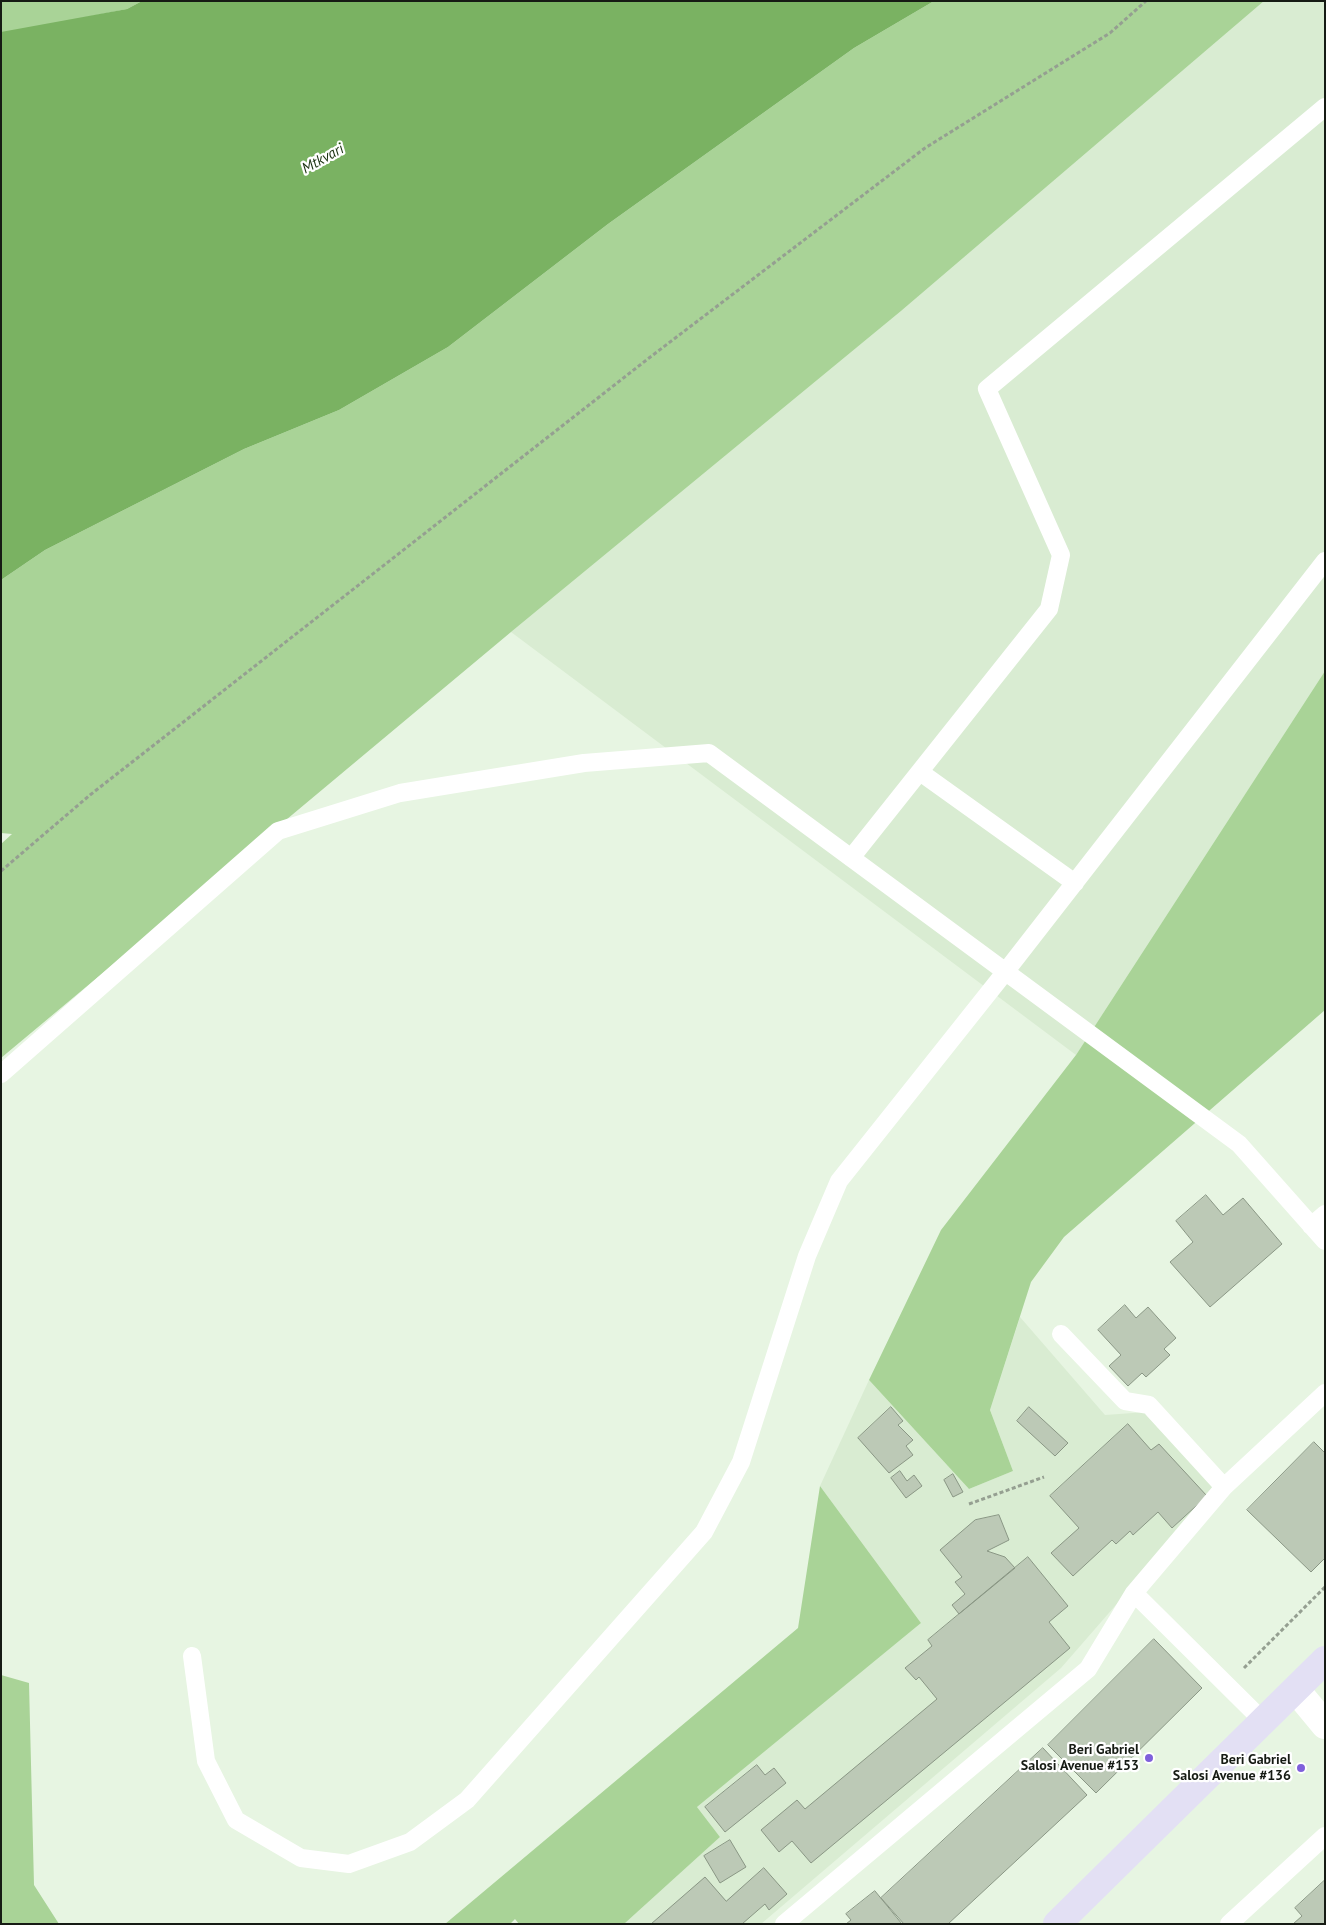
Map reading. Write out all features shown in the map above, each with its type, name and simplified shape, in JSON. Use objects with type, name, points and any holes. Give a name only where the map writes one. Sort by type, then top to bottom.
[{"type":"main road","points":[[1057,1924],[1325,1660]]},
{"type":"street","points":[[1296,1690],[1325,1725]]},
{"type":"lane","points":[[851,858],[1049,609],[1061,554],[987,389],[1325,107]]},
{"type":"lane","points":[[192,1656],[206,1761],[236,1820],[301,1858],[349,1864],[410,1842],[467,1800],[704,1532],[741,1462],[807,1256],[839,1181],[1006,971],[1325,561]]},
{"type":"lane","points":[[1,1074],[278,831],[400,794],[584,763],[709,753],[1239,1144],[1325,1241]]},
{"type":"lane","points":[[920,772],[1075,882]]},
{"type":"lane","points":[[1311,1226],[1325,1214]]},
{"type":"lane","points":[[1061,1334],[1125,1401],[1149,1405],[1224,1487]]},
{"type":"lane","points":[[784,1924],[1088,1669],[1134,1593],[1224,1487],[1325,1393]]},
{"type":"lane","points":[[1134,1593],[1262,1721]]},
{"type":"lane","points":[[1229,1924],[1325,1836]]},
{"type":"path","points":[[1,871],[90,795],[673,340],[925,148],[1110,33],[1146,1]]},
{"type":"path","points":[[969,1504],[1044,1477]]},
{"type":"path","points":[[1226,1686],[1325,1586]]},
{"type":"shaded area","points":[[1,1],[142,1],[127,9],[7,33],[1,32]]},
{"type":"shaded area","points":[[934,1],[1264,1],[901,311],[511,632],[1,1058],[1,844],[12,834],[1,833],[1,580],[45,550],[244,449],[339,410],[448,347],[608,224],[854,48]]},
{"type":"shaded area","points":[[1264,1],[1325,1],[1325,671],[1076,1055],[511,632],[901,311]]},
{"type":"shaded area","points":[[1325,671],[1325,1010],[1064,1237],[1031,1282],[990,1410],[1013,1471],[969,1489],[869,1380],[941,1230],[1076,1055]]},
{"type":"shaded area","points":[[1020,1317],[1105,1415],[1147,1412],[1216,1490],[1061,1668],[761,1924],[624,1924],[720,1837],[697,1807],[921,1623],[820,1486],[869,1380],[969,1489],[1013,1471],[990,1410]]},
{"type":"shaded area","points":[[820,1486],[921,1623],[697,1807],[720,1837],[624,1924],[519,1924],[515,1919],[510,1924],[445,1924],[798,1628]]},
{"type":"shaded area","points":[[1,1675],[29,1683],[34,1885],[59,1924],[1,1924]]},
{"type":"water","name":"Mtkvari","points":[[142,1],[934,1],[854,48],[608,224],[448,347],[339,410],[244,449],[45,550],[1,580],[1,32],[127,9]]},
{"type":"building","points":[[1206,1195],[1223,1215],[1243,1198],[1282,1244],[1210,1307],[1170,1262],[1193,1242],[1176,1221]]},
{"type":"building","points":[[1125,1305],[1136,1318],[1148,1307],[1176,1338],[1164,1349],[1170,1355],[1146,1377],[1142,1373],[1128,1386],[1109,1366],[1121,1355],[1098,1330]]},
{"type":"building","points":[[891,1407],[903,1421],[898,1425],[913,1440],[906,1446],[913,1455],[889,1473],[858,1438]]},
{"type":"building","points":[[1029,1407],[1068,1443],[1055,1456],[1017,1421]]},
{"type":"building","points":[[1128,1424],[1151,1450],[1159,1444],[1207,1496],[1172,1528],[1158,1512],[1133,1535],[1130,1531],[1116,1544],[1112,1540],[1073,1576],[1051,1553],[1079,1528],[1050,1496]]},
{"type":"building","points":[[1314,1442],[1325,1453],[1325,1558],[1311,1572],[1247,1510]]},
{"type":"building","points":[[900,1471],[907,1481],[914,1475],[922,1486],[906,1498],[891,1478]]},
{"type":"building","points":[[953,1474],[963,1492],[953,1497],[944,1480]]},
{"type":"building","points":[[999,1515],[1009,1540],[987,1551],[1005,1557],[1015,1568],[959,1614],[952,1605],[965,1594],[955,1582],[962,1577],[940,1550],[975,1520]]},
{"type":"building","points":[[1028,1557],[1068,1606],[1049,1622],[1070,1648],[811,1863],[792,1841],[779,1852],[761,1830],[797,1800],[805,1809],[937,1699],[919,1677],[916,1680],[905,1668],[932,1646],[928,1640]]},
{"type":"building","points":[[1154,1639],[1202,1688],[1096,1793],[1048,1745]]},
{"type":"building","points":[[1043,1748],[1087,1795],[948,1924],[904,1924],[881,1898]]},
{"type":"building","points":[[757,1765],[765,1775],[774,1768],[786,1783],[725,1832],[705,1807]]},
{"type":"building","points":[[730,1840],[746,1867],[720,1883],[704,1856]]},
{"type":"building","points":[[764,1868],[787,1894],[769,1910],[765,1904],[742,1924],[651,1924],[705,1877],[726,1901]]},
{"type":"building","points":[[1325,1880],[1325,1924],[1293,1924],[1302,1916],[1295,1908]]},
{"type":"building","points":[[875,1891],[902,1924],[846,1924],[851,1920],[846,1914]]},
{"type":"place","name":"Beri Gabriel Salosi Avenue #153","points":[[1149,1758]]},
{"type":"place","name":"Beri Gabriel Salosi Avenue #136","points":[[1301,1768]]}]
